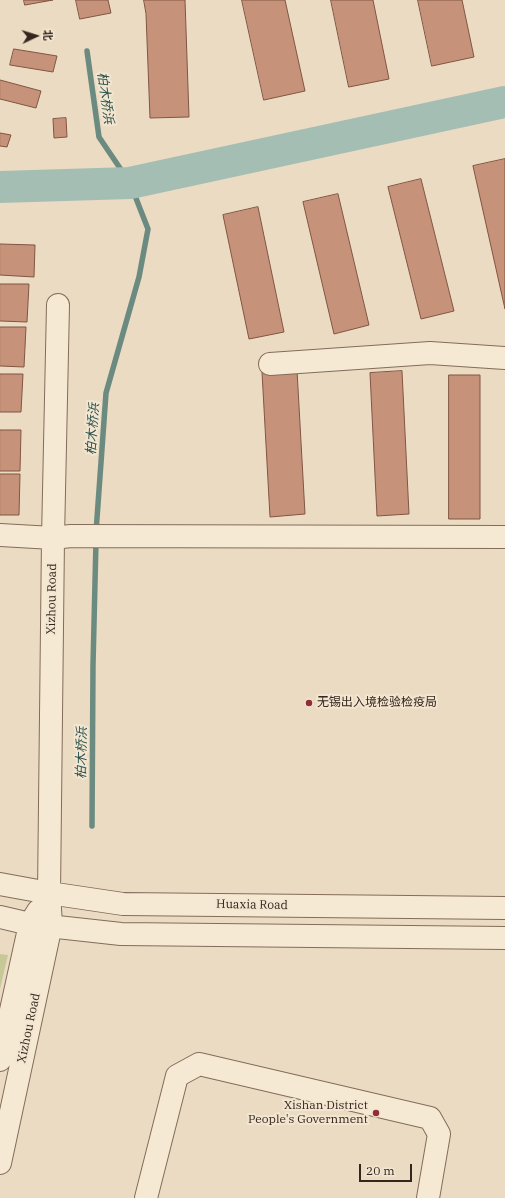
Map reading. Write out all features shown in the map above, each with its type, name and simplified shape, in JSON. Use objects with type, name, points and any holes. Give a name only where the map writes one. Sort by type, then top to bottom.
[{"type":"street","name":"Xizhou Road","points":[[0,1163],[51,926],[49,893],[53,538],[58,305]]},
{"type":"street","points":[[270,364],[430,353],[505,358]]},
{"type":"street","points":[[0,535],[53,538],[71,536],[505,537]]},
{"type":"street","name":"Huaxia Road","points":[[0,884],[123,904],[505,908]]},
{"type":"street","name":"Xizhou Road","points":[[0,1060],[30,924],[49,893]]},
{"type":"street","points":[[0,917],[30,924],[121,934],[505,938]]},
{"type":"street","points":[[146,1198],[177,1076],[199,1064],[430,1118],[439,1134],[428,1198]]},
{"type":"green space","points":[[0,954],[8,955],[0,989]]},
{"type":"building","points":[[24,0],[53,0],[25,5]]},
{"type":"building","points":[[76,0],[108,0],[111,13],[80,19]]},
{"type":"building","points":[[144,0],[185,0],[189,117],[150,118],[146,14]]},
{"type":"building","points":[[242,0],[285,0],[305,91],[264,100]]},
{"type":"building","points":[[331,0],[373,0],[389,79],[349,87]]},
{"type":"building","points":[[418,0],[462,0],[474,57],[432,66]]},
{"type":"building","points":[[14,49],[57,56],[53,72],[10,65]]},
{"type":"building","points":[[0,80],[41,91],[36,108],[0,99]]},
{"type":"building","points":[[66,118],[67,137],[54,138],[53,119]]},
{"type":"building","points":[[0,133],[11,135],[7,147],[0,146]]},
{"type":"building","points":[[505,159],[505,309],[473,166]]},
{"type":"building","points":[[421,179],[454,311],[421,319],[388,187]]},
{"type":"building","points":[[338,194],[369,325],[334,334],[303,202]]},
{"type":"building","points":[[258,207],[284,332],[249,339],[223,215]]},
{"type":"building","points":[[0,244],[35,245],[34,277],[0,275]]},
{"type":"building","points":[[0,284],[29,284],[27,322],[0,321]]},
{"type":"building","points":[[0,327],[26,327],[24,367],[0,366]]},
{"type":"building","points":[[297,370],[305,514],[270,517],[262,372]]},
{"type":"building","points":[[402,371],[409,514],[377,516],[370,373]]},
{"type":"building","points":[[0,374],[23,374],[21,412],[0,412]]},
{"type":"building","points":[[449,375],[480,375],[480,519],[449,519]]},
{"type":"building","points":[[0,430],[21,430],[20,471],[0,471]]},
{"type":"building","points":[[0,474],[20,474],[19,515],[0,515]]},
{"type":"waterway","name":"柏木桥浜","points":[[87,51],[99,137],[130,183],[148,229],[139,277],[106,393],[96,532]]},
{"type":"waterway","points":[[0,187],[130,183],[505,102]]},
{"type":"waterway","name":"柏木桥浜","points":[[92,826],[93,665],[96,541]]},
{"type":"place","name":"无锡出入境检验检疫局","points":[[309,703]]},
{"type":"place","name":"Xishan District People's Government","points":[[376,1113]]}]
